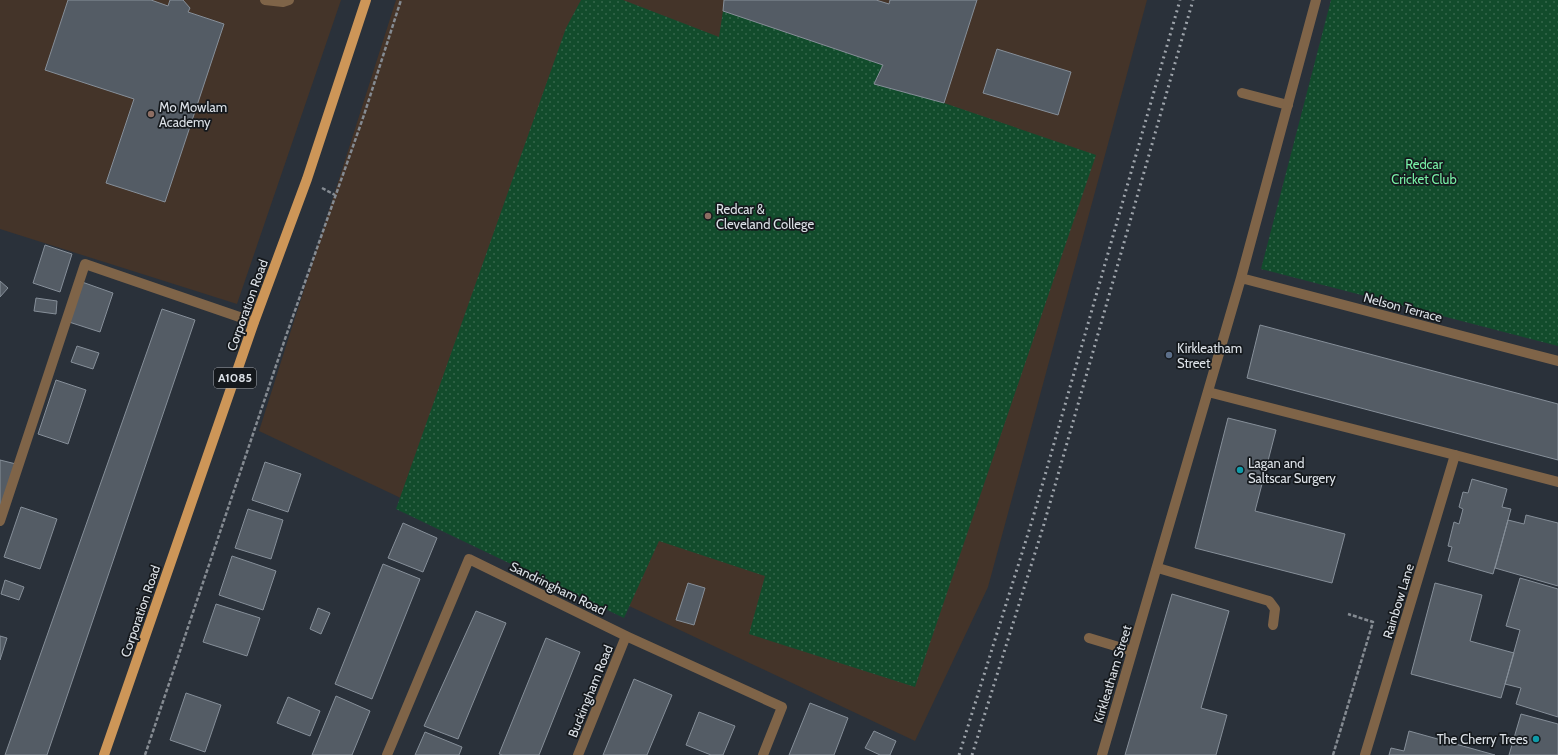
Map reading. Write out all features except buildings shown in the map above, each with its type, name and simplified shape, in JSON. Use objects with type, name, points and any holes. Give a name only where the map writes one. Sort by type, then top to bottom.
[{"type":"main road","name":"Corporation Road","points":[[104,755],[254,322],[307,179],[365,0]]},
{"type":"street","points":[[265,0],[283,2],[288,0]]},
{"type":"street","name":"Kirkleatham Street","points":[[1102,755],[1158,568],[1241,278],[1316,0]]},
{"type":"street","points":[[1242,93],[1288,105]]},
{"type":"street","points":[[0,521],[85,264],[254,322]]},
{"type":"street","name":"Nelson Terrace","points":[[1241,278],[1558,362]]},
{"type":"street","points":[[1208,392],[1558,482]]},
{"type":"street","name":"Rainbow Lane","points":[[1365,755],[1455,455]]},
{"type":"street","name":"Sandringham Road","points":[[387,755],[469,559],[626,636],[782,707],[762,755]]},
{"type":"street","points":[[1158,568],[1269,601],[1276,609],[1274,625]]},
{"type":"street","name":"Buckingham Road","points":[[578,755],[626,636]]},
{"type":"street","points":[[1089,638],[1132,651]]},
{"type":"path","points":[[146,755],[286,336],[361,122],[401,0]]},
{"type":"path","points":[[1333,755],[1373,622],[1348,614]]},
{"type":"shaded area","name":"Mo Mowlam Academy","points":[[0,0],[341,0],[237,304],[0,229]]},
{"type":"shaded area","name":"Redcar & Cleveland College","points":[[396,0],[1147,0],[988,587],[915,741],[259,431]]},
{"type":"green space","name":"Redcar & Cleveland College","points":[[581,0],[623,0],[719,37],[723,11],[883,65],[944,103],[1096,155],[915,687],[749,634],[765,576],[659,541],[624,618],[396,509],[566,28]]},
{"type":"green space","name":"Redcar Cricket Club","points":[[1331,0],[1558,0],[1558,346],[1261,269]]},
{"type":"railway","points":[[959,755],[1032,521],[1180,0]]},
{"type":"railway","points":[[972,755],[1044,524],[1193,0]]},
{"type":"place","name":"Mo Mowlam Academy","points":[[151,114]]},
{"type":"place","name":"Redcar & Cleveland College","points":[[708,216]]},
{"type":"place","name":"Kirkleatham Street","points":[[1169,355]]},
{"type":"place","name":"Lagan and Saltscar Surgery","points":[[1240,470]]},
{"type":"place","name":"The Cherry Trees","points":[[1536,739]]}]
